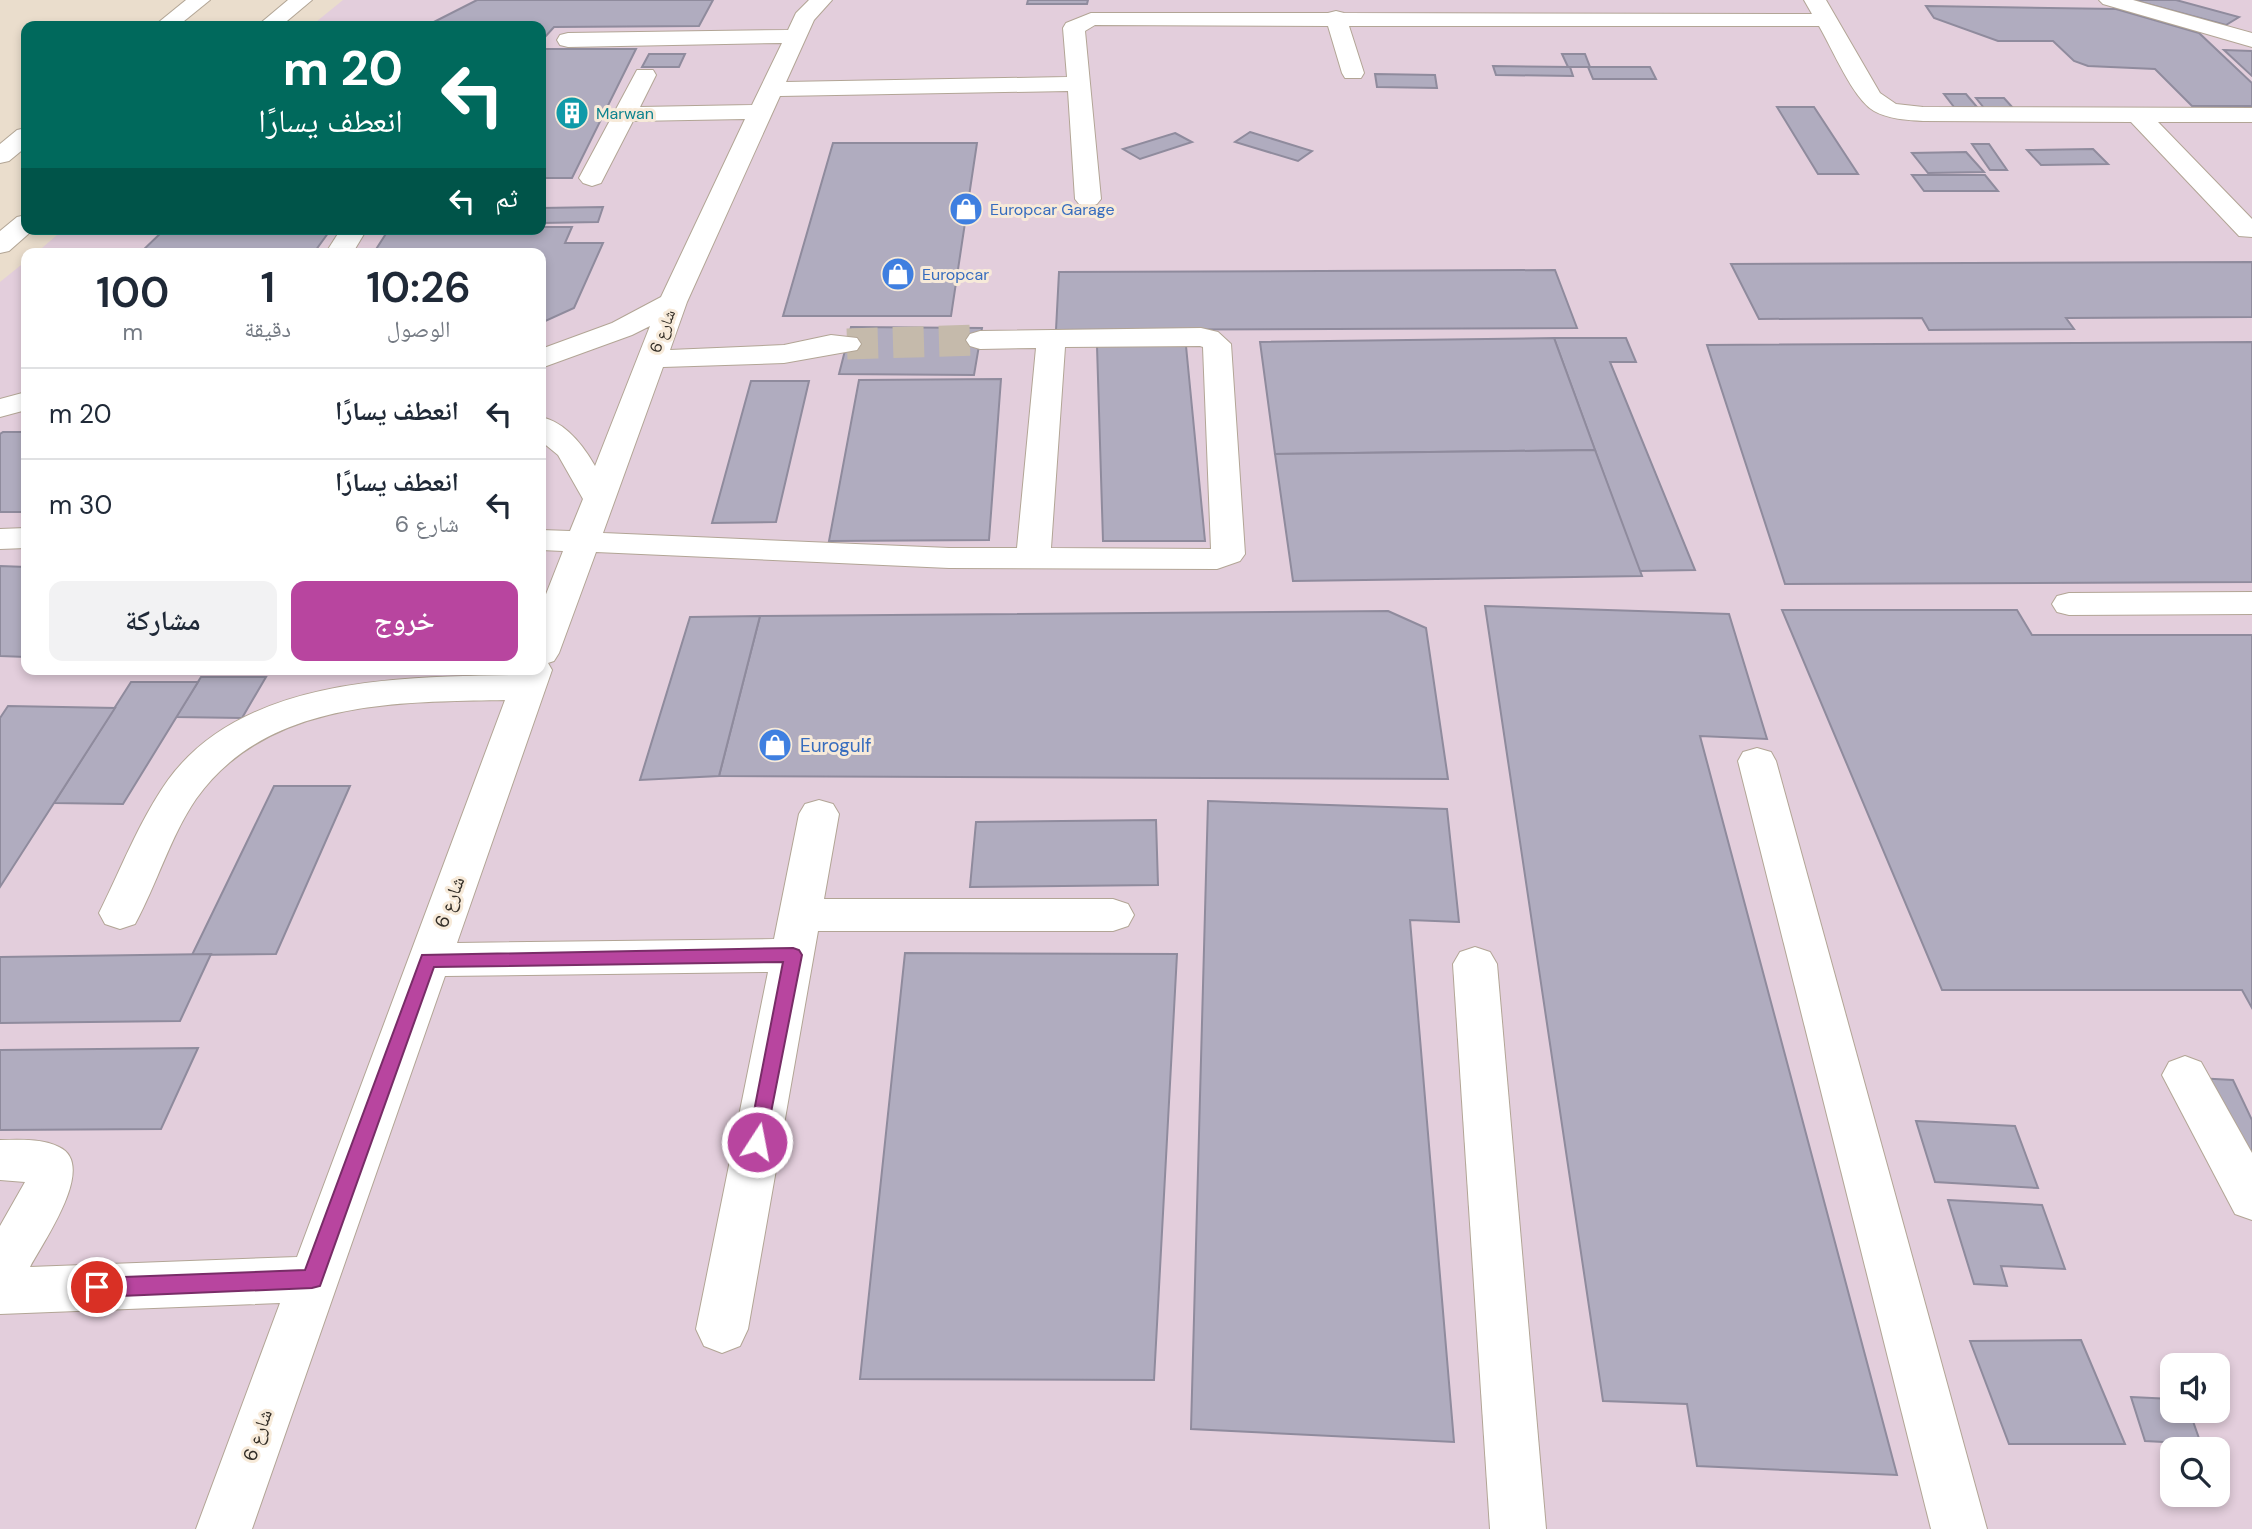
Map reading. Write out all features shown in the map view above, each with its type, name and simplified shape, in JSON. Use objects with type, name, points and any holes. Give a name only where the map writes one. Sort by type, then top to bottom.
[{"type":"street","points":[[172,21],[199,0]]},
{"type":"street","points":[[274,21],[301,0]]},
{"type":"street","points":[[2110,0],[2252,40]]},
{"type":"street","points":[[1088,199],[1074,28],[1091,19],[1820,10],[1871,97],[1875,102],[1896,111],[1923,114],[2252,115]]},
{"type":"street","points":[[568,40],[806,13]]},
{"type":"street","name":"شارع 6","points":[[546,638],[673,302],[806,13]]},
{"type":"street","points":[[1336,17],[1353,72]]},
{"type":"street","points":[[592,178],[645,75]]},
{"type":"street","points":[[624,114],[766,100],[1079,84]]},
{"type":"street","points":[[2137,114],[2248,230]]},
{"type":"street","points":[[0,156],[21,139]]},
{"type":"street","points":[[0,245],[21,227]]},
{"type":"street","points":[[546,357],[622,329],[673,302]]},
{"type":"street","points":[[546,540],[1033,560],[1224,558],[1230,549],[1217,344],[1201,337],[979,340]]},
{"type":"street","points":[[1033,560],[1051,339]]},
{"type":"street","points":[[656,345],[783,354],[839,344]]},
{"type":"street","points":[[0,408],[21,402]]},
{"type":"street","points":[[546,430],[570,450],[598,496]]},
{"type":"street","points":[[0,538],[21,538]]},
{"type":"street","points":[[2069,604],[2252,603]]},
{"type":"street","points":[[120,913],[177,798],[196,773],[221,751],[250,732],[282,715],[351,694],[499,675]]},
{"type":"street","name":"شارع 6","points":[[224,1529],[532,675]]},
{"type":"street","points":[[1757,761],[1959,1529]]},
{"type":"street","points":[[722,1329],[819,814]]},
{"type":"street","points":[[428,960],[1113,915]]},
{"type":"street","points":[[1475,964],[1518,1529]]},
{"type":"street","points":[[2185,1075],[2252,1199]]},
{"type":"street","points":[[0,1160],[45,1162],[51,1167],[52,1175],[50,1184],[0,1273]]},
{"type":"street","points":[[0,1291],[312,1279]]},
{"type":"shaded area","points":[[343,0],[2252,0],[2252,1529],[0,1529],[0,282],[21,265],[21,675],[546,675],[546,248],[42,248],[57,235],[546,235],[546,21],[317,21]]},
{"type":"building","points":[[477,0],[713,0],[699,26],[554,27],[546,36],[546,21],[436,21]]},
{"type":"building","points":[[1028,0],[1088,0],[1087,4],[1027,4]]},
{"type":"building","points":[[2133,0],[2176,0],[2239,17],[2226,25]]},
{"type":"building","points":[[1926,6],[2116,9],[2199,33],[2252,83],[2252,106],[2192,106],[2155,69],[2088,66],[2074,61],[2053,41],[1998,41],[1934,18]]},
{"type":"building","name":"Marwan","points":[[546,49],[636,49],[572,178],[546,178]]},
{"type":"building","points":[[2224,50],[2252,51],[2252,76]]},
{"type":"building","points":[[649,54],[685,54],[679,67],[642,67]]},
{"type":"building","points":[[1562,54],[1585,54],[1590,67],[1568,67]]},
{"type":"building","points":[[1493,66],[1570,67],[1573,76],[1496,75]]},
{"type":"building","points":[[1588,67],[1650,67],[1656,79],[1593,79]]},
{"type":"building","points":[[1375,74],[1435,75],[1437,88],[1377,87]]},
{"type":"building","points":[[1944,94],[1966,94],[1977,107],[1954,107]]},
{"type":"building","points":[[1976,98],[2004,98],[2013,108],[1984,108]]},
{"type":"building","points":[[1777,107],[1814,107],[1858,174],[1818,174]]},
{"type":"building","points":[[1250,132],[1312,151],[1298,161],[1235,142]]},
{"type":"building","points":[[1175,133],[1192,142],[1140,159],[1123,149]]},
{"type":"building","points":[[833,143],[977,143],[951,316],[783,316]]},
{"type":"building","points":[[1972,144],[1989,144],[2007,170],[1990,170]]},
{"type":"building","points":[[2093,149],[2108,164],[2041,165],[2027,150]]},
{"type":"building","points":[[1966,152],[1984,172],[1928,173],[1912,153]]},
{"type":"building","points":[[1912,175],[1985,175],[1998,191],[1924,191]]},
{"type":"building","points":[[603,207],[598,222],[546,223],[546,208]]},
{"type":"building","points":[[546,227],[572,227],[565,243],[603,243],[574,308],[546,321],[546,248],[377,248],[385,235],[546,235]]},
{"type":"building","points":[[159,235],[327,235],[317,248],[145,248]]},
{"type":"building","points":[[2252,262],[2252,317],[2066,318],[2074,329],[1929,330],[1922,318],[1759,319],[1731,264]]},
{"type":"building","points":[[1555,270],[1577,328],[1056,330],[1059,272]]},
{"type":"building","points":[[851,327],[982,328],[974,375],[839,374]]},
{"type":"building","points":[[1554,338],[1626,338],[1636,362],[1610,362],[1695,570],[1639,571]]},
{"type":"building","points":[[1554,338],[1595,450],[1275,454],[1260,342]]},
{"type":"building","points":[[2252,342],[2252,582],[1785,584],[1707,345]]},
{"type":"building","points":[[1097,346],[1186,346],[1205,541],[1103,541]]},
{"type":"building","points":[[1001,379],[989,540],[829,541],[859,380]]},
{"type":"building","points":[[751,381],[809,381],[776,522],[712,523]]},
{"type":"building","points":[[21,432],[21,512],[0,512],[0,434]]},
{"type":"building","points":[[1595,450],[1642,576],[1293,581],[1275,454]]},
{"type":"building","points":[[0,566],[21,567],[21,657],[0,656]]},
{"type":"building","points":[[1485,606],[1729,614],[1767,739],[1700,736],[1897,1475],[1697,1466],[1687,1404],[1603,1401]]},
{"type":"building","points":[[1782,610],[2017,610],[2032,635],[2252,635],[2252,1008],[2242,990],[1942,990]]},
{"type":"building","points":[[1388,611],[1426,628],[1448,779],[719,776],[760,616]]},
{"type":"building","points":[[760,616],[719,776],[640,780],[690,617]]},
{"type":"building","points":[[201,677],[266,677],[242,718],[176,717]]},
{"type":"building","points":[[131,682],[198,682],[123,804],[54,803]]},
{"type":"building","points":[[8,706],[115,708],[0,887],[0,718]]},
{"type":"building","points":[[274,786],[350,786],[276,954],[192,955]]},
{"type":"building","points":[[1208,801],[1447,809],[1459,922],[1410,920],[1454,1442],[1191,1429]]},
{"type":"building","points":[[1156,820],[1158,885],[970,887],[976,822]]},
{"type":"building","points":[[905,953],[1177,954],[1154,1380],[860,1379]]},
{"type":"building","points":[[211,954],[180,1021],[0,1023],[0,957]]},
{"type":"building","points":[[198,1048],[161,1129],[0,1130],[0,1050]]},
{"type":"building","points":[[2196,1078],[2233,1080],[2252,1120],[2252,1173]]},
{"type":"building","points":[[1916,1121],[2015,1126],[2038,1188],[1935,1182]]},
{"type":"building","points":[[1948,1200],[2042,1205],[2065,1269],[2001,1266],[2007,1286],[1974,1284]]},
{"type":"building","points":[[2081,1340],[2125,1444],[2009,1444],[1970,1341]]},
{"type":"building","points":[[2131,1397],[2160,1398],[2160,1423],[2194,1423],[2199,1437],[2160,1437],[2160,1442],[2145,1441]]},
{"type":"tunnel","points":[[847,344],[980,340]]},
{"type":"place","name":"Marwan","points":[[572,113]]},
{"type":"place","name":"Europcar Garage","points":[[966,209]]},
{"type":"place","name":"Europcar","points":[[898,274]]},
{"type":"place","name":"Eurogulf","points":[[775,745]]},
{"type":"route","points":[[97,1287],[312,1279],[428,960],[793,955],[757,1142]]}]
